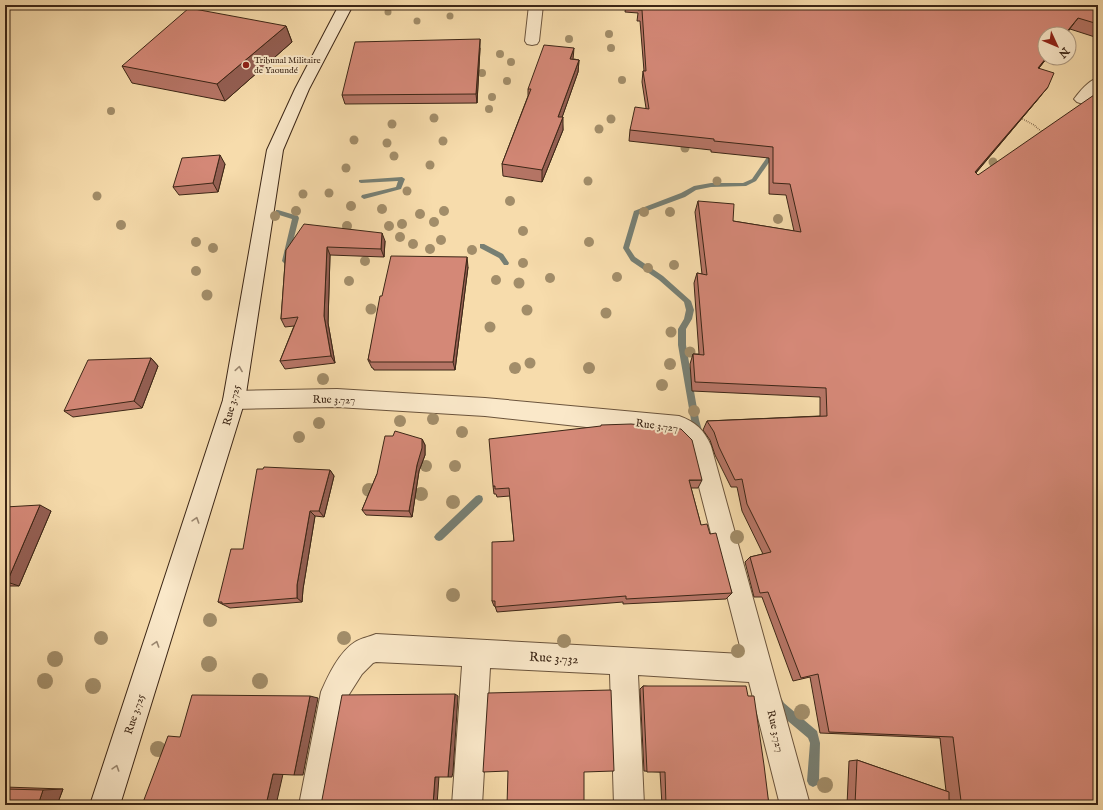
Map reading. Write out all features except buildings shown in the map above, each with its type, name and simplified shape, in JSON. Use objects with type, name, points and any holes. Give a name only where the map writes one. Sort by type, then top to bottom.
[{"type":"street","name":"Rue 3.725","points":[[104,805],[234,400],[275,150],[302,89],[346,5]]},
{"type":"street","points":[[532,41],[536,5]]},
{"type":"street","points":[[1098,82],[1082,99],[1098,104]]},
{"type":"street","name":"Rue 3.727","points":[[234,400],[337,398],[485,407],[679,426],[687,429],[695,436],[700,446],[795,805]]},
{"type":"street","name":"Rue 3.732","points":[[314,805],[335,692],[352,664],[364,652],[376,648],[623,660],[760,669]]},
{"type":"street","points":[[467,805],[477,653]]},
{"type":"street","points":[[623,660],[629,805]]},
{"type":"path","points":[[1014,115],[1034,125],[1045,135]]},
{"type":"waterway","points":[[699,434],[695,420],[682,345],[682,329],[688,319],[690,310],[687,301],[661,278],[633,259],[626,248],[636,213],[683,195],[694,188],[711,185],[744,185],[754,180],[774,151]]},
{"type":"waterway","points":[[361,181],[402,179],[399,188],[364,197]]},
{"type":"waterway","points":[[278,212],[296,218],[285,261]]},
{"type":"waterway","points":[[482,246],[501,256],[506,263]]},
{"type":"waterway","points":[[439,537],[479,499]]},
{"type":"waterway","points":[[777,702],[780,707],[813,735],[815,743],[813,781]]},
{"type":"place","name":"Tribunal Militaire de Yaoundé","points":[[246,65]]}]
